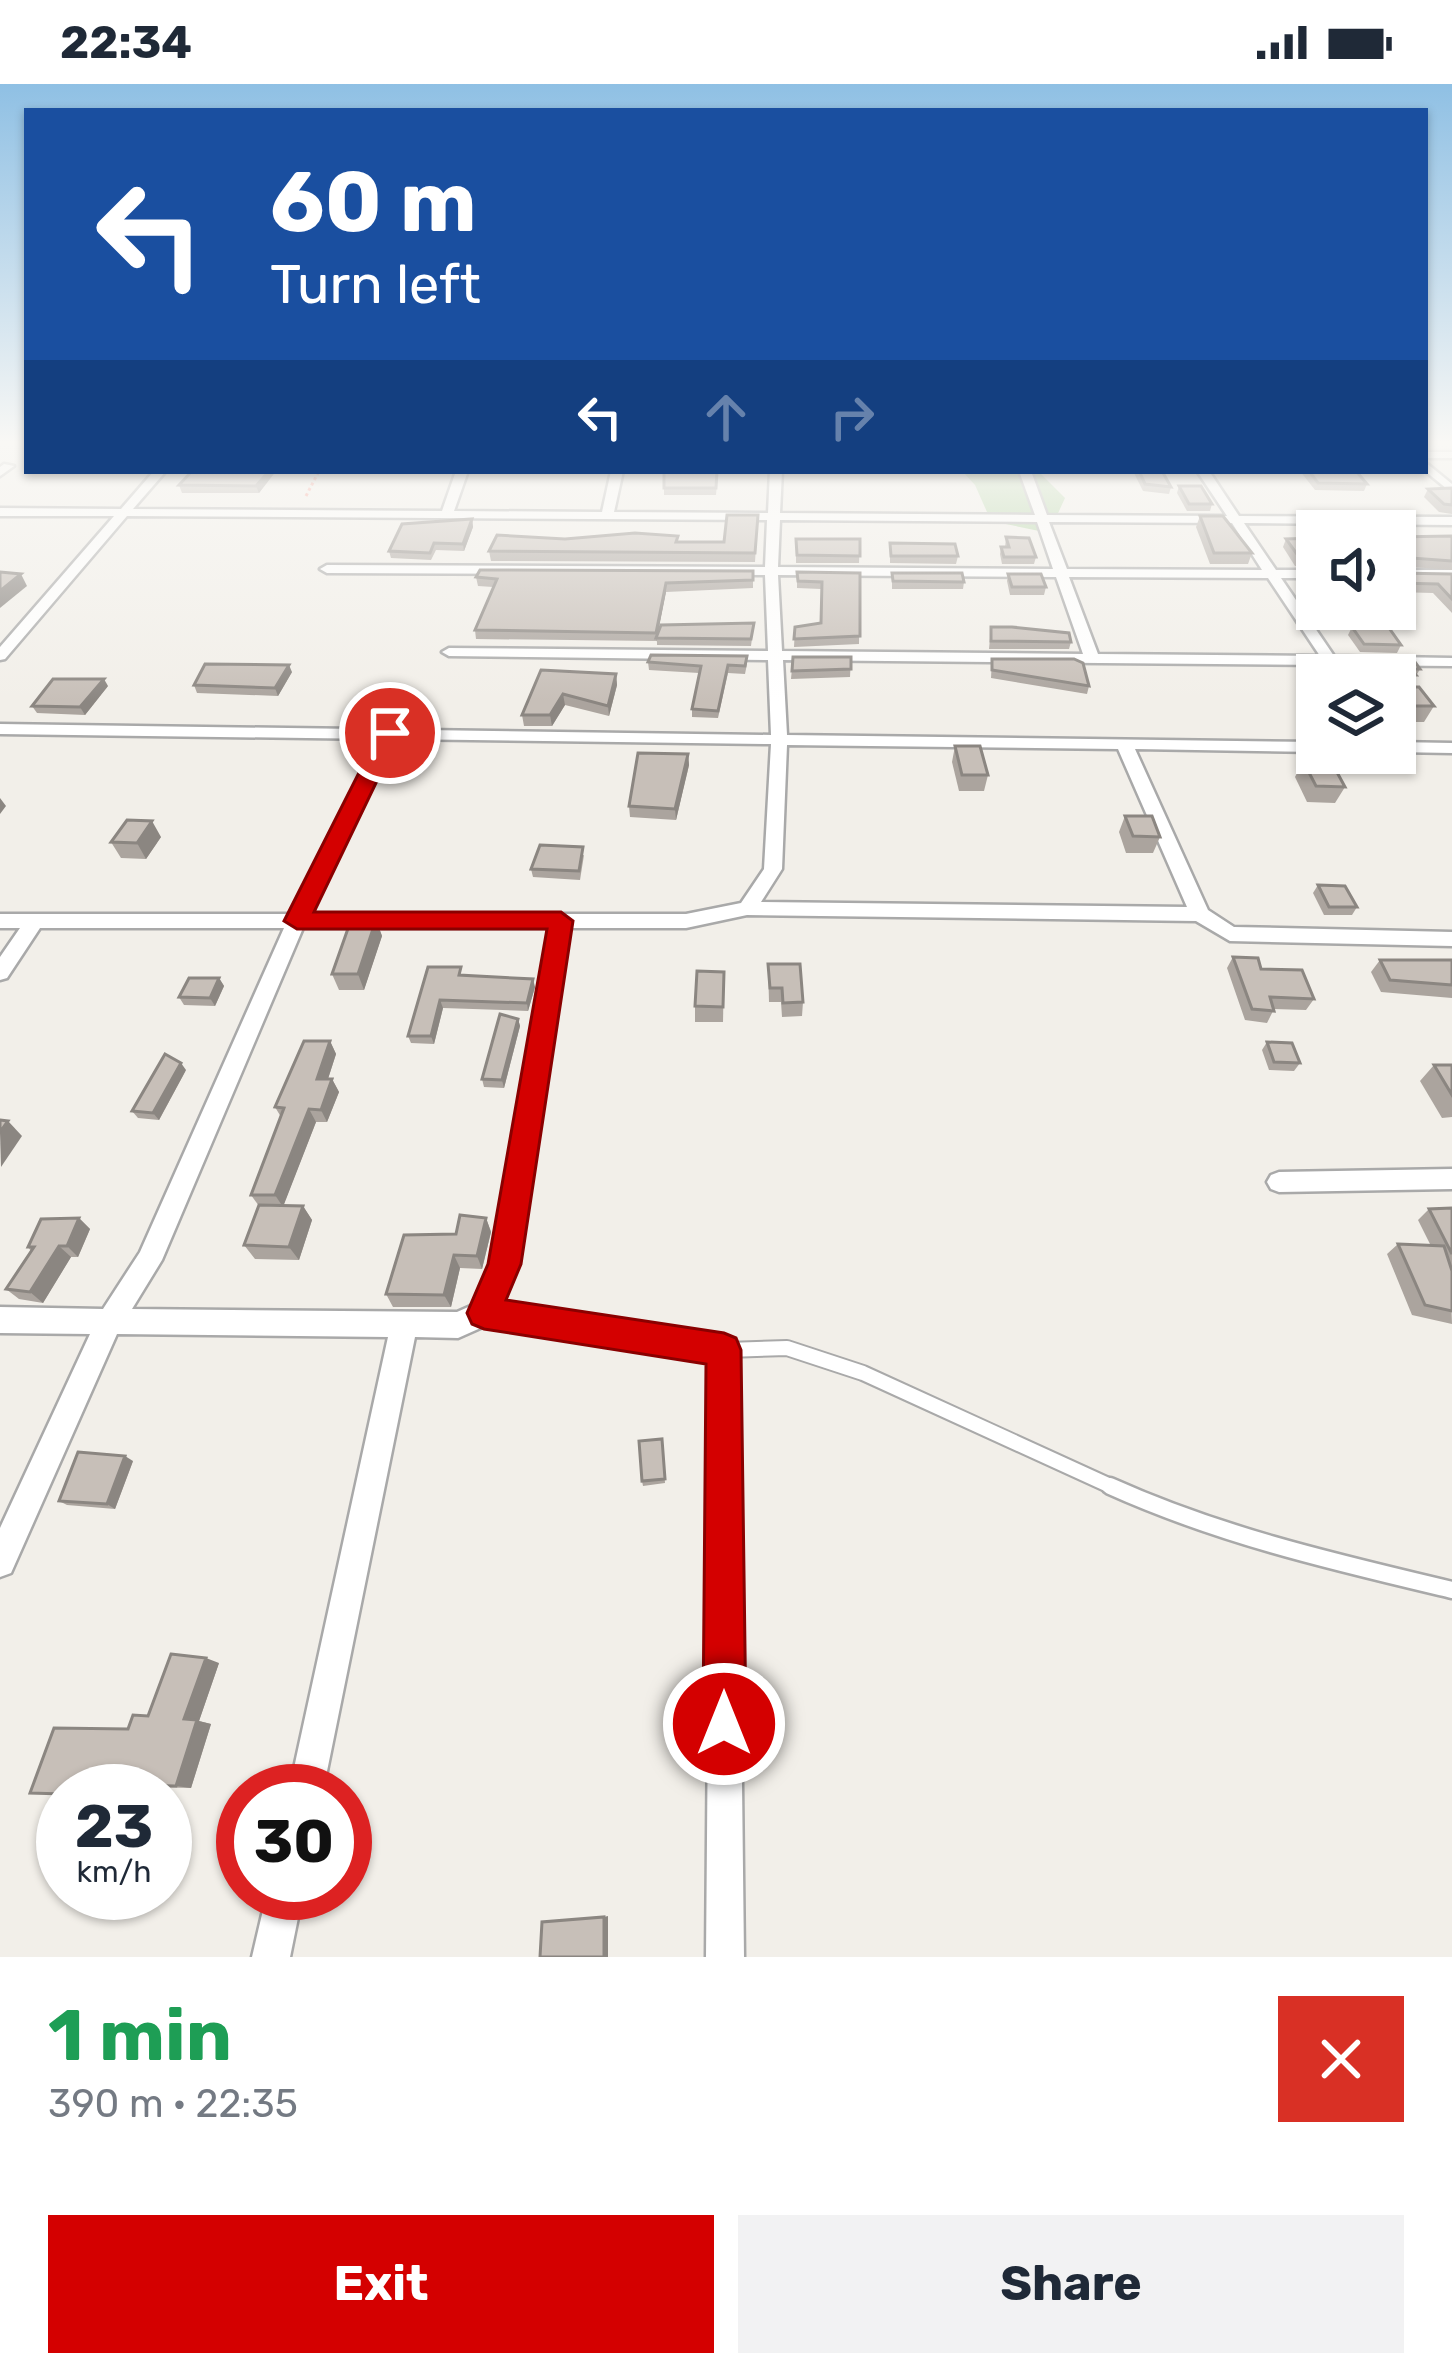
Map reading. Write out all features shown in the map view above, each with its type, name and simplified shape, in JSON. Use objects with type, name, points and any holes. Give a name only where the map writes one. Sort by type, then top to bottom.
[{"type":"street","points":[[0,656],[114,527]]},
{"type":"street","points":[[747,908],[773,869],[779,741],[771,568],[774,527]]},
{"type":"street","points":[[1045,527],[1091,658]]},
{"type":"street","points":[[1239,527],[1326,654]]},
{"type":"street","points":[[327,568],[1296,574]]},
{"type":"street","points":[[1416,574],[1452,574]]},
{"type":"street","points":[[449,652],[1091,658],[1296,666]]},
{"type":"street","points":[[1416,664],[1452,662]]},
{"type":"street","points":[[0,729],[1296,747]]},
{"type":"street","points":[[0,1562],[108,1324],[149,1261],[297,921],[390,733]]},
{"type":"street","points":[[1126,748],[1201,914],[1230,934],[1452,939]]},
{"type":"street","points":[[1416,748],[1452,748]]},
{"type":"street","points":[[0,921],[686,921],[747,908],[1201,914]]},
{"type":"street","points":[[0,973],[34,921]]},
{"type":"street","points":[[484,1313],[505,1264],[561,921]]},
{"type":"street","points":[[1279,1182],[1452,1179]]},
{"type":"street","points":[[0,1320],[108,1324],[195,1318],[458,1325],[484,1313],[724,1350],[725,1957]]},
{"type":"street","points":[[312,1764],[404,1325]]},
{"type":"street","points":[[271,1957],[279,1920]]},
{"type":"lane","points":[[724,1350],[787,1348],[863,1373],[1188,1521],[1272,1548],[1452,1590]]},
{"type":"building","points":[[400,527],[469,527],[463,544],[434,543],[430,553],[389,551]]},
{"type":"building","points":[[726,527],[757,527],[755,553],[489,551],[497,535],[565,539],[635,533],[678,536],[676,542],[724,542]]},
{"type":"building","points":[[1204,527],[1232,527],[1252,553],[1214,553]]},
{"type":"building","points":[[1452,536],[1452,561],[1416,558],[1416,537]]},
{"type":"building","points":[[1006,537],[1029,538],[1036,557],[1004,557],[1001,547],[1009,547]]},
{"type":"building","points":[[796,539],[860,539],[860,556],[797,555]]},
{"type":"building","points":[[890,543],[955,544],[958,556],[891,556]]},
{"type":"building","points":[[480,570],[753,571],[753,580],[666,583],[656,633],[475,630],[497,579],[476,577]]},
{"type":"building","points":[[0,572],[21,574],[0,591]]},
{"type":"building","points":[[797,572],[860,573],[860,636],[794,639],[795,627],[821,623],[822,582],[798,581]]},
{"type":"building","points":[[892,573],[962,573],[964,582],[893,581]]},
{"type":"building","points":[[1416,573],[1452,574],[1452,599],[1438,584],[1416,583]]},
{"type":"building","points":[[1008,574],[1041,574],[1046,587],[1012,587]]},
{"type":"building","points":[[754,623],[751,639],[656,638],[661,625]]},
{"type":"building","points":[[991,627],[1069,633],[1071,642],[991,641]]},
{"type":"building","points":[[1354,630],[1390,630],[1401,645],[1364,644]]},
{"type":"building","points":[[651,655],[747,656],[745,666],[728,665],[718,711],[692,709],[701,666],[648,662]]},
{"type":"building","points":[[793,657],[851,657],[851,669],[792,671]]},
{"type":"building","points":[[992,659],[1074,659],[1083,663],[1089,686],[992,670]]},
{"type":"building","points":[[205,664],[289,665],[275,688],[194,685]]},
{"type":"building","points":[[541,670],[616,674],[608,706],[563,694],[550,715],[522,715]]},
{"type":"building","points":[[53,679],[104,679],[80,707],[32,706]]},
{"type":"building","points":[[1416,687],[1419,687],[1434,706],[1416,706]]},
{"type":"building","points":[[955,746],[980,746],[988,775],[962,775]]},
{"type":"building","points":[[638,753],[688,754],[675,809],[629,806]]},
{"type":"building","points":[[1310,774],[1338,774],[1345,787],[1316,786]]},
{"type":"building","points":[[1125,816],[1152,816],[1160,837],[1133,836]]},
{"type":"building","points":[[127,820],[152,821],[137,843],[111,842]]},
{"type":"building","points":[[540,845],[583,847],[579,871],[531,869]]},
{"type":"building","points":[[1318,885],[1345,886],[1357,907],[1329,907]]},
{"type":"building","points":[[351,920],[376,920],[358,974],[332,974]]},
{"type":"building","points":[[1233,957],[1258,958],[1261,969],[1302,970],[1314,999],[1270,997],[1274,1011],[1252,1009]]},
{"type":"building","points":[[1380,960],[1452,960],[1452,985],[1390,980]]},
{"type":"building","points":[[768,964],[800,964],[803,1002],[783,1003],[782,988],[770,988]]},
{"type":"building","points":[[428,967],[461,967],[459,975],[533,979],[527,1003],[440,1000],[431,1036],[408,1036]]},
{"type":"building","points":[[697,971],[724,972],[723,1007],[695,1006]]},
{"type":"building","points":[[189,978],[219,978],[210,998],[179,997]]},
{"type":"building","points":[[500,1014],[518,1019],[502,1080],[482,1079]]},
{"type":"building","points":[[304,1041],[330,1041],[317,1079],[332,1079],[321,1110],[309,1109],[275,1195],[251,1195],[284,1108],[275,1107]]},
{"type":"building","points":[[1267,1042],[1292,1043],[1300,1063],[1274,1062]]},
{"type":"building","points":[[165,1054],[181,1063],[153,1113],[132,1111]]},
{"type":"building","points":[[1434,1065],[1452,1065],[1452,1095]]},
{"type":"building","points":[[259,1205],[303,1206],[289,1247],[244,1245]]},
{"type":"building","points":[[1452,1208],[1452,1254],[1429,1209]]},
{"type":"building","points":[[460,1215],[486,1218],[477,1256],[454,1255],[444,1295],[386,1294],[404,1235],[456,1234]]},
{"type":"building","points":[[79,1218],[67,1246],[59,1246],[30,1292],[6,1289],[34,1247],[28,1247],[41,1219]]},
{"type":"building","points":[[1398,1244],[1444,1246],[1452,1271],[1452,1311],[1425,1305]]},
{"type":"building","points":[[662,1439],[665,1479],[642,1481],[639,1441]]},
{"type":"building","points":[[78,1452],[125,1456],[107,1504],[59,1501]]},
{"type":"building","points":[[171,1654],[206,1658],[184,1719],[197,1720],[183,1764],[41,1764],[54,1728],[128,1729],[133,1715],[148,1716]]},
{"type":"building","points":[[604,1917],[604,1957],[540,1957],[542,1922]]},
{"type":"route","points":[[390,733],[297,921],[561,921],[505,1264],[484,1313],[724,1350],[724,1724]]}]
